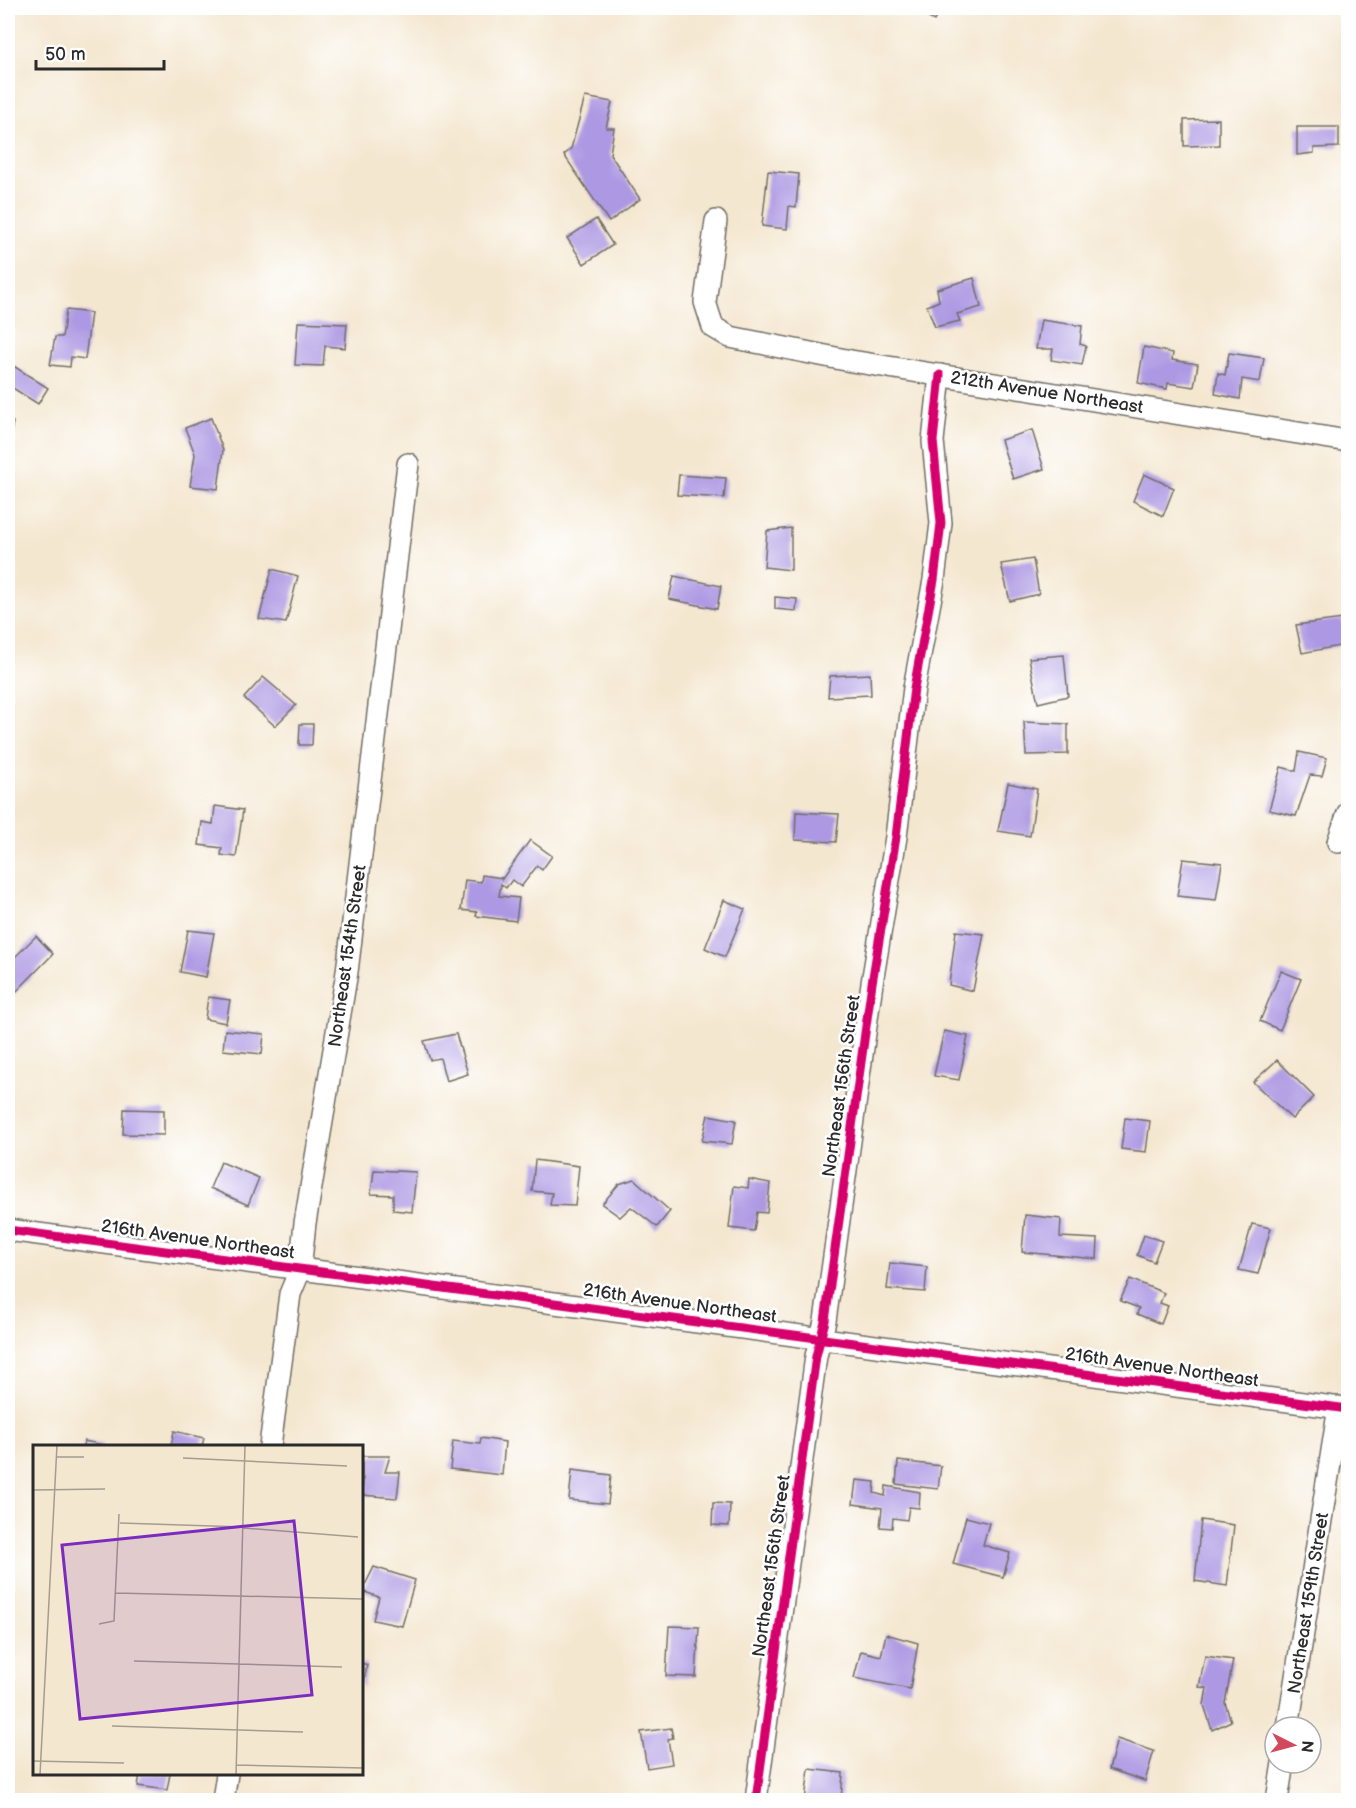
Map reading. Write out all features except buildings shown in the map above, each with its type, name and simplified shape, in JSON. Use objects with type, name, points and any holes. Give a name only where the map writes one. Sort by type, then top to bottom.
[{"type":"street","name":"212th Avenue Northeast","points":[[716,221],[705,302],[713,327],[730,337],[851,361],[1348,441]]},
{"type":"street","name":"Northeast 156th Street","points":[[756,1800],[816,1356],[821,1339],[872,983],[896,837],[914,688],[934,580],[940,523],[933,441],[940,375]]},
{"type":"street","name":"Northeast 154th Street","points":[[270,1445],[290,1294],[300,1270],[305,1223],[347,972],[408,464]]},
{"type":"street","points":[[1338,842],[1348,813]]},
{"type":"street","name":"216th Avenue Northeast","points":[[8,1230],[821,1339],[1346,1404]]},
{"type":"street","name":"Northeast 159th Street","points":[[1290,1715],[1346,1404]]},
{"type":"street","points":[[224,1800],[227,1775]]},
{"type":"street","points":[[1277,1800],[1281,1775]]},
{"type":"cycle path","points":[[756,1800],[816,1356],[825,1321],[872,983],[896,837],[914,688],[934,580],[941,523],[933,441],[940,375]]},
{"type":"cycle path","points":[[8,1230],[1348,1409]]}]
